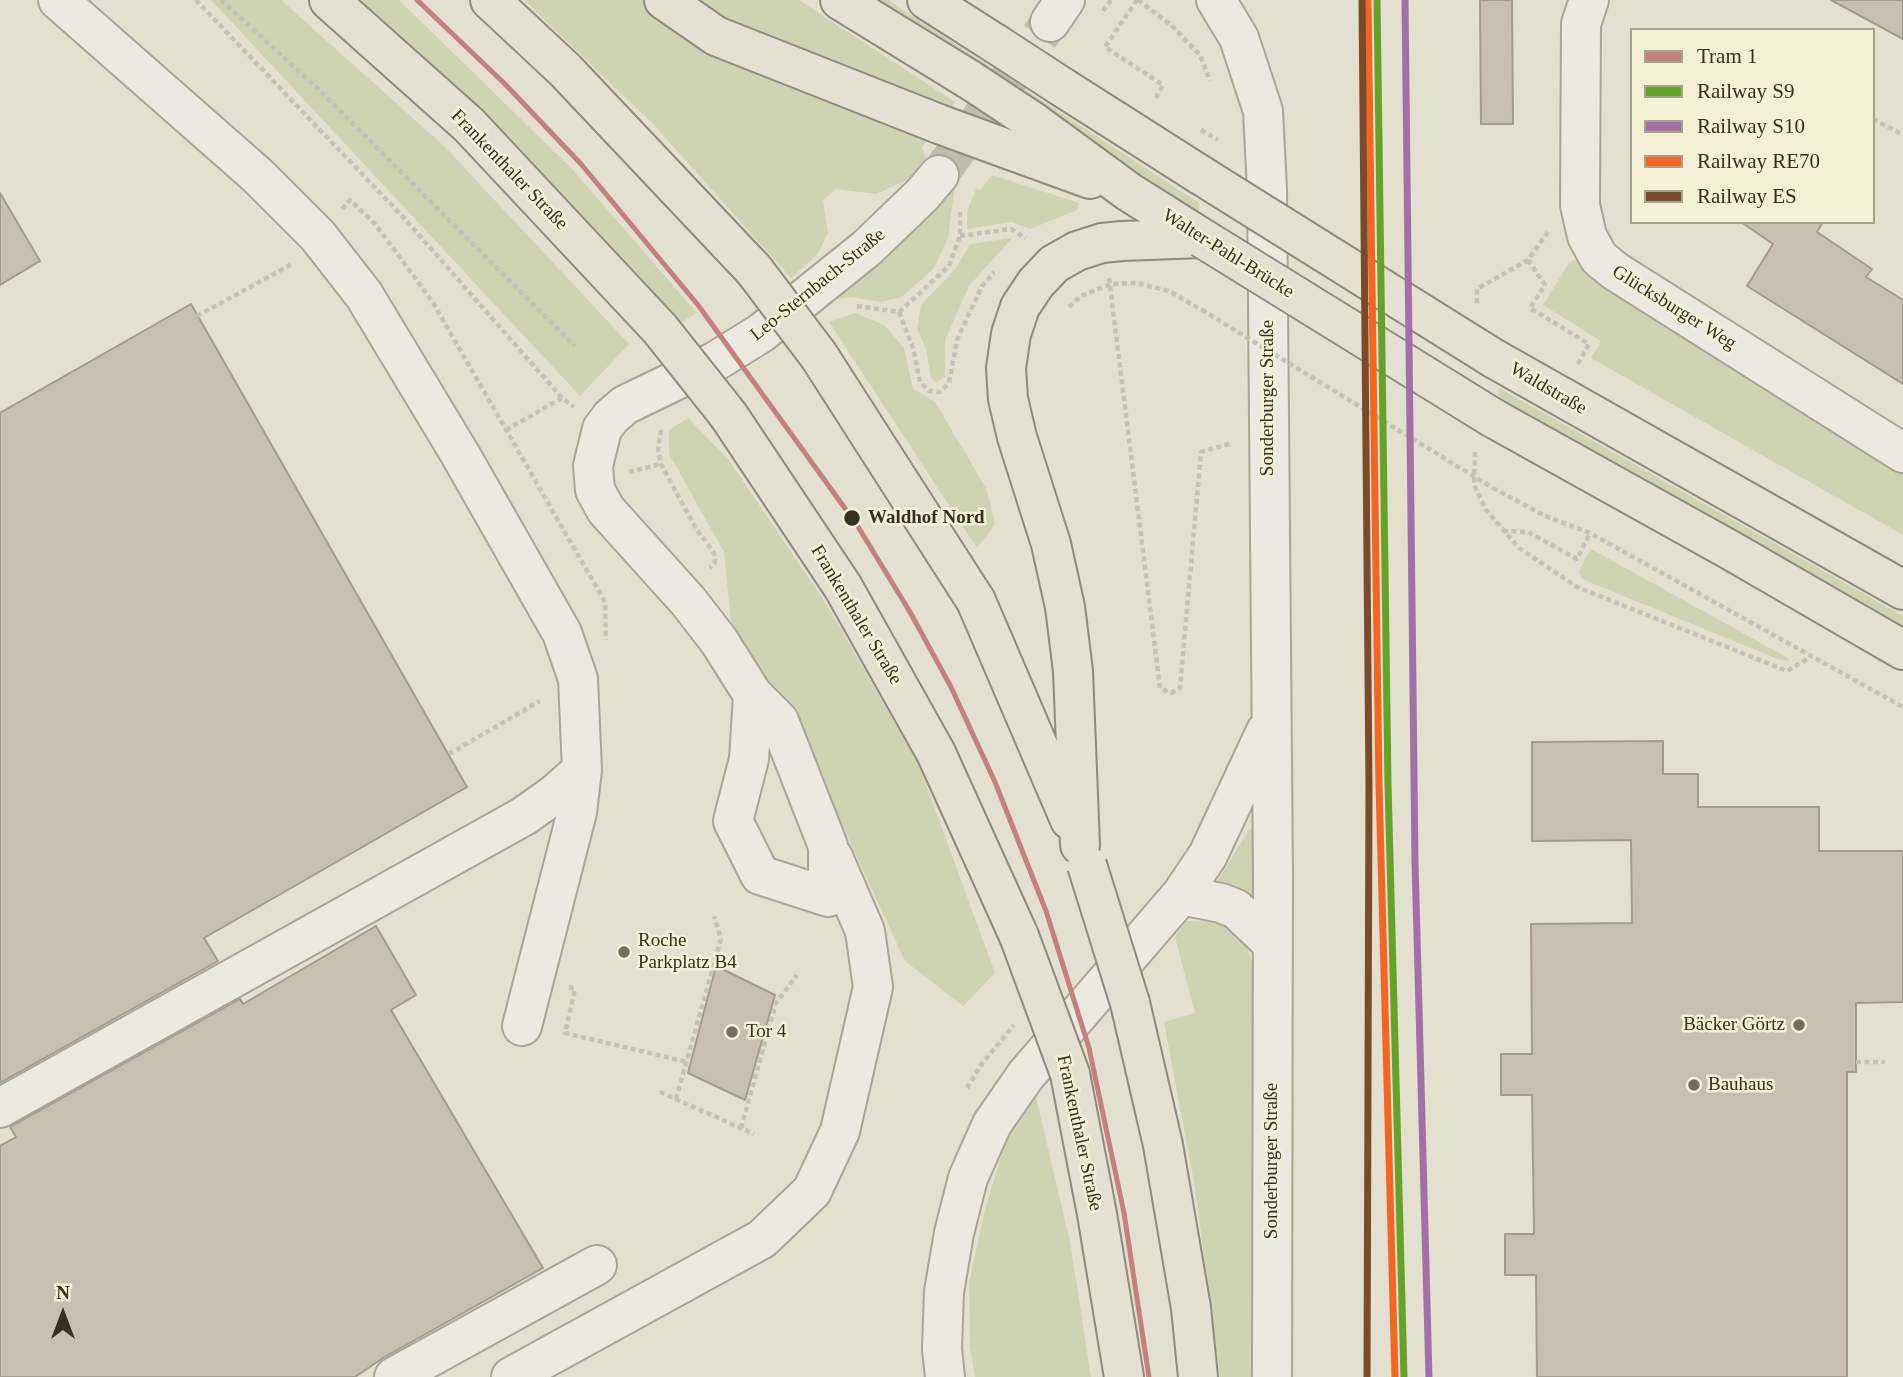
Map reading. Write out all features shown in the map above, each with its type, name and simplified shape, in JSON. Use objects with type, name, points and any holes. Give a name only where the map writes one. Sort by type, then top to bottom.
[{"type":"main road","name":"Frankenthaler Straße","points":[[329,0],[469,125],[660,328],[729,416],[843,587],[936,752],[1019,936],[1070,1074],[1124,1377]]},
{"type":"main road","points":[[490,0],[565,71],[754,270],[819,356],[976,601],[1084,855],[1130,1003],[1163,1145],[1191,1308],[1198,1377]]},
{"type":"main road","points":[[664,0],[716,36],[939,124],[1021,135]]},
{"type":"main road","points":[[841,0],[971,80],[1021,135]]},
{"type":"main road","name":"Waldstraße","points":[[927,0],[1493,358],[1903,590]]},
{"type":"main road","name":"Walter-Pahl-Brücke","points":[[1021,135],[1129,192],[1493,418],[1903,650]]},
{"type":"main road","points":[[1084,855],[1073,671],[1066,620],[1051,544],[1017,437],[1008,399],[1006,368],[1011,334],[1020,307],[1036,283],[1054,264],[1077,251],[1101,243],[1202,238]]},
{"type":"street","points":[[58,0],[257,175],[318,236],[364,295],[460,454],[562,633],[578,679],[582,770],[577,812],[522,1026]]},
{"type":"street","name":"Sonderburger Straße","points":[[1216,0],[1239,38],[1263,111],[1267,204],[1273,944],[1272,1377]]},
{"type":"street","name":"Glücksburger Weg","points":[[1589,0],[1581,23],[1580,205],[1587,236],[1599,258],[1615,271],[1903,453]]},
{"type":"street","name":"Leo-Sternbach-Straße","points":[[602,429],[625,405],[716,361],[761,333],[867,248],[939,175]]},
{"type":"street","points":[[511,1377],[762,1239],[812,1191],[840,1131],[873,987],[865,931],[779,721],[753,695],[719,641],[688,601],[606,510],[595,490],[593,466],[602,429]]},
{"type":"street","points":[[753,695],[749,759],[733,821],[760,874],[828,897],[828,846]]},
{"type":"street","name":"Sonderburger Straße","points":[[945,1377],[942,1349],[944,1292],[954,1233],[968,1178],[992,1124],[1026,1075],[1181,895],[1208,855],[1270,723]]},
{"type":"street","points":[[0,1108],[524,816],[582,770]]},
{"type":"street","points":[[1181,895],[1222,903],[1236,909],[1273,944]]},
{"type":"street","points":[[394,1377],[597,1265]]},
{"type":"path","points":[[196,0],[405,219],[562,398],[602,429]]},
{"type":"path","points":[[221,0],[317,88],[575,346]]},
{"type":"path","points":[[1138,0],[1105,47],[1163,85],[1152,104]]},
{"type":"path","points":[[1875,120],[1903,135]]},
{"type":"path","points":[[899,312],[949,266],[960,236],[1011,229],[1026,238]]},
{"type":"path","points":[[1528,260],[1545,285],[1530,308],[1590,344],[1574,369]]},
{"type":"path","points":[[1067,309],[1081,296],[1111,284],[1137,283],[1169,291],[1493,488],[1545,516],[1590,534],[1903,707]]},
{"type":"path","points":[[1111,284],[1160,688],[1171,693],[1180,688],[1201,452],[1233,443],[1233,456]]},
{"type":"path","points":[[197,316],[226,300]]},
{"type":"path","points":[[853,305],[899,312]]},
{"type":"path","points":[[899,312],[913,348],[920,382],[929,391],[940,392]]},
{"type":"path","points":[[506,430],[562,398]]},
{"type":"path","points":[[664,424],[659,434],[661,464],[695,527],[714,553],[715,562],[711,568]]},
{"type":"path","points":[[628,472],[661,464]]},
{"type":"path","points":[[1502,530],[1528,532],[1577,559],[1590,534]]},
{"type":"path","points":[[449,754],[466,745]]},
{"type":"path","points":[[676,1099],[721,939],[714,916]]},
{"type":"path","points":[[741,1128],[776,1003],[797,975]]},
{"type":"path","points":[[535,976],[575,989],[565,1033],[687,1062]]},
{"type":"path","points":[[1856,1062],[1885,1062]]},
{"type":"path","points":[[660,1092],[754,1134]]},
{"type":"green space","points":[[211,0],[281,0],[445,147],[629,344],[580,396]]},
{"type":"green space","points":[[355,0],[399,0],[573,170],[697,313],[677,325]]},
{"type":"green space","points":[[524,0],[799,0],[955,102],[922,147],[926,158],[907,180],[876,194],[836,189],[823,200],[828,233],[817,255],[791,278],[656,127]]},
{"type":"green space","points":[[869,0],[888,0],[1199,203],[1198,214]]},
{"type":"green space","points":[[992,175],[1079,203],[1077,210],[1030,229],[1012,222],[967,229],[967,212],[976,189],[980,190]]},
{"type":"green space","points":[[955,184],[948,238],[934,268],[902,297],[881,302],[851,297],[824,301]]},
{"type":"green space","points":[[1012,238],[969,286],[945,340],[945,377],[937,382],[931,378],[926,349],[917,328],[921,305],[955,269],[970,244]]},
{"type":"green space","points":[[1582,261],[1602,282],[1903,474],[1903,535],[1591,358],[1601,341],[1543,305],[1569,263]]},
{"type":"green space","points":[[855,313],[884,325],[904,348],[913,389],[935,402],[986,488],[995,524],[977,548],[829,322]]},
{"type":"green space","points":[[1499,388],[1903,616],[1903,627],[1498,400]]},
{"type":"green space","points":[[688,418],[728,459],[825,602],[918,763],[995,973],[963,1006],[905,961],[823,783],[731,621],[724,552],[669,454],[669,430]]},
{"type":"green space","points":[[1591,549],[1788,658],[1789,661],[1780,660],[1582,579],[1579,571]]},
{"type":"green space","points":[[1250,828],[1256,830],[1255,900],[1215,885]]},
{"type":"green space","points":[[1186,921],[1228,922],[1247,946],[1256,976],[1257,1377],[1220,1377],[1195,1188],[1164,1022],[1195,1013],[1175,937]]},
{"type":"green space","points":[[1036,1097],[1070,1242],[1091,1377],[975,1377],[970,1347],[969,1283],[985,1210],[1008,1134]]},
{"type":"building","points":[[1480,0],[1512,0],[1513,124],[1481,124]]},
{"type":"building","points":[[1831,0],[1903,0],[1903,39]]},
{"type":"building","points":[[0,193],[40,261],[0,285]]},
{"type":"building","points":[[1744,224],[1822,224],[1817,232],[1872,269],[1866,277],[1903,300],[1903,384],[1747,286],[1773,244]]},
{"type":"building","points":[[191,304],[467,787],[204,938],[218,961],[0,1083],[0,413]]},
{"type":"building","points":[[1663,741],[1663,774],[1698,774],[1698,807],[1819,807],[1819,851],[1903,851],[1903,1002],[1856,1003],[1856,1072],[1847,1072],[1847,1377],[1537,1377],[1536,1275],[1505,1275],[1505,1234],[1534,1234],[1532,1095],[1501,1095],[1501,1054],[1532,1054],[1531,924],[1632,923],[1631,840],[1532,841],[1532,742]]},
{"type":"building","points":[[376,926],[416,995],[391,1010],[543,1268],[383,1358],[355,1377],[0,1377],[0,1146],[16,1137],[10,1127],[240,999],[243,1004]]},
{"type":"building","name":"Tor 4","points":[[716,966],[775,995],[745,1100],[688,1073]]},
{"type":"tunnel","points":[[939,175],[1050,22]]},
{"type":"tram line","name":"1","points":[[417,0],[505,84],[581,164],[698,305],[857,525],[910,612],[951,687],[995,782],[1046,911],[1089,1048],[1124,1213],[1149,1377]]},
{"type":"rail line","name":"ES","points":[[1362,0],[1369,785],[1367,1377]]},
{"type":"rail line","name":"RE70","points":[[1368,0],[1379,785],[1395,1377]]},
{"type":"rail line","name":"S9","points":[[1377,0],[1388,785],[1404,1377]]},
{"type":"rail line","name":"S10","points":[[1405,0],[1415,862],[1429,1377]]},
{"type":"place","name":"Waldhof Nord","points":[[852,518]]},
{"type":"place","name":"Roche Parkplatz B4","points":[[624,952]]},
{"type":"place","name":"Bäcker Görtz","points":[[1799,1025]]},
{"type":"place","name":"Tor 4","points":[[732,1032]]},
{"type":"place","name":"Bauhaus","points":[[1694,1085]]}]
